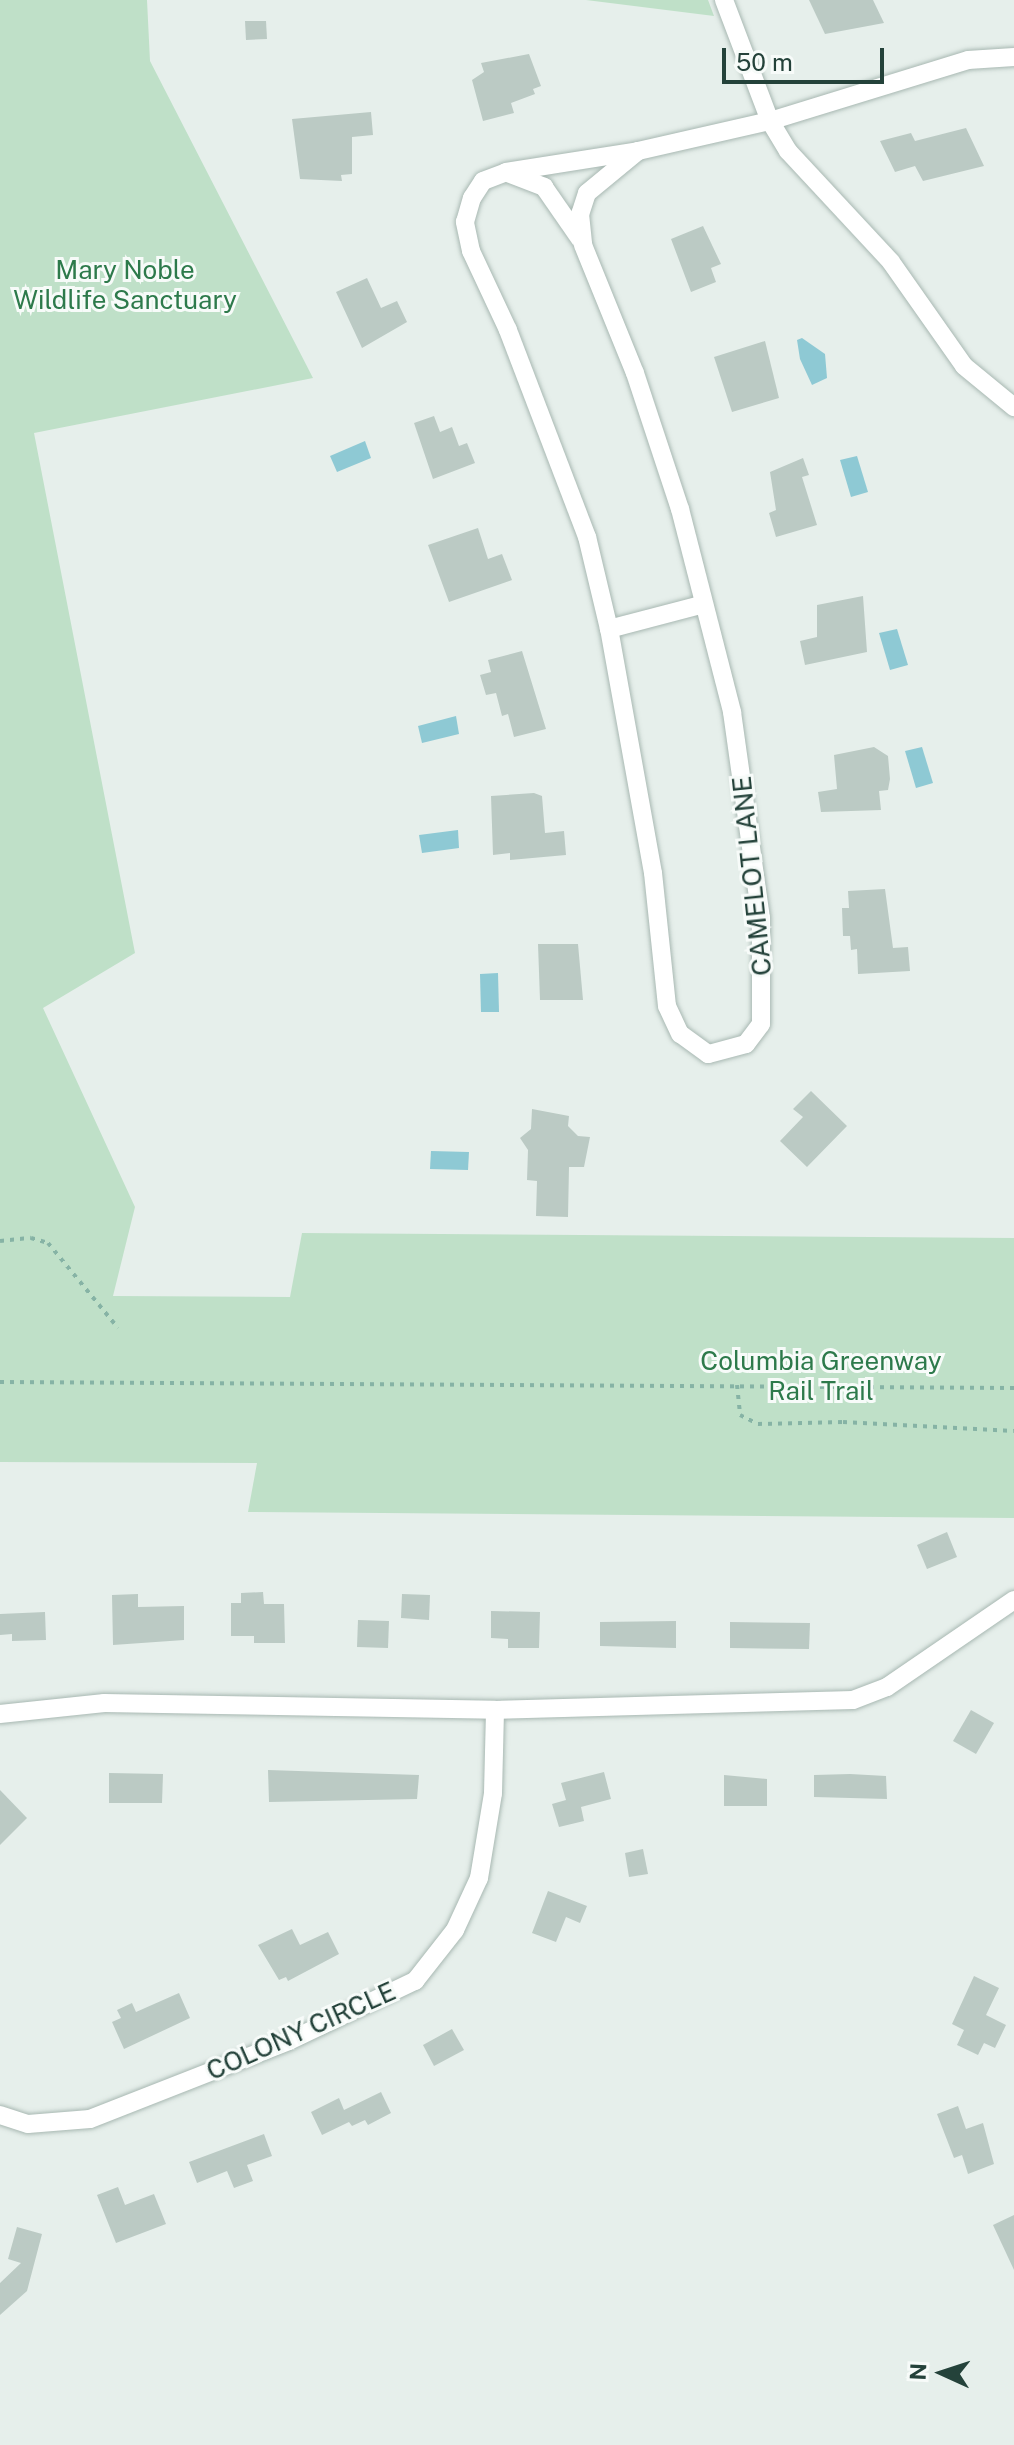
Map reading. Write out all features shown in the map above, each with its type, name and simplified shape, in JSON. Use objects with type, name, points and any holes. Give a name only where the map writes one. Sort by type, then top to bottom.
[{"type":"street","points":[[724,0],[770,121],[809,179],[910,285],[964,366],[1014,407]]},
{"type":"street","name":"CAMELOT LANE","points":[[506,172],[544,187],[583,245],[635,373],[704,604],[734,727],[761,918],[765,986],[761,1024],[746,1044],[708,1054],[680,1034],[667,1006],[653,873],[609,629],[587,537],[508,330],[471,251],[465,222],[472,198],[483,181],[506,172],[638,151],[770,121],[925,71],[1014,57]]},
{"type":"street","name":"CAMELOT LANE","points":[[583,245],[580,214],[587,193],[638,151]]},
{"type":"street","points":[[609,629],[704,604]]},
{"type":"street","points":[[0,1714],[104,1703],[495,1710],[853,1700],[887,1687],[1014,1600]]},
{"type":"street","name":"COLONY CIRCLE","points":[[0,2115],[28,2124],[90,2119],[289,2041],[415,1981],[455,1930],[479,1878],[493,1793],[495,1710]]},
{"type":"path","points":[[0,1241],[31,1238],[48,1243],[118,1328]]},
{"type":"path","points":[[0,1382],[1014,1388]]},
{"type":"path","points":[[737,1385],[740,1415],[758,1424],[843,1422],[1014,1431]]},
{"type":"green space","points":[[0,0],[147,0],[150,61],[313,378],[34,433],[135,953],[43,1008],[135,1207],[113,1296],[290,1297],[302,1233],[1014,1238],[1014,1518],[248,1512],[257,1463],[0,1462]]},
{"type":"green space","points":[[586,0],[708,0],[714,16]]},
{"type":"water","points":[[802,338],[825,354],[827,378],[812,385],[800,359],[797,340]]},
{"type":"water","points":[[365,441],[371,458],[337,472],[330,456]]},
{"type":"water","points":[[857,456],[868,492],[851,497],[840,460]]},
{"type":"water","points":[[897,629],[908,665],[890,670],[879,633]]},
{"type":"water","points":[[456,716],[459,734],[422,743],[418,726]]},
{"type":"water","points":[[922,747],[933,783],[916,788],[905,751]]},
{"type":"water","points":[[458,830],[459,848],[422,853],[419,835]]},
{"type":"water","points":[[498,973],[499,1012],[481,1012],[480,974]]},
{"type":"water","points":[[431,1151],[469,1152],[468,1170],[430,1169]]},
{"type":"building","points":[[809,0],[873,0],[884,23],[825,34]]},
{"type":"building","points":[[245,21],[266,21],[267,39],[246,40]]},
{"type":"building","points":[[529,54],[541,86],[533,89],[535,94],[511,103],[514,113],[483,121],[472,80],[484,72],[481,63]]},
{"type":"building","points":[[371,112],[373,135],[352,137],[352,174],[341,175],[342,181],[300,179],[292,119]]},
{"type":"building","points":[[966,128],[984,166],[923,181],[915,166],[895,172],[880,141],[911,133],[915,141]]},
{"type":"building","points":[[703,226],[721,264],[711,268],[716,282],[691,292],[671,239]]},
{"type":"building","points":[[367,278],[381,308],[397,301],[407,322],[362,348],[336,292]]},
{"type":"building","points":[[765,341],[779,398],[732,412],[714,357]]},
{"type":"building","points":[[434,416],[440,432],[452,427],[459,446],[467,443],[475,463],[433,479],[414,423]]},
{"type":"building","points":[[803,458],[809,475],[802,477],[817,525],[776,537],[769,513],[776,510],[770,472]]},
{"type":"building","points":[[478,528],[488,559],[502,554],[512,580],[449,602],[428,545]]},
{"type":"building","points":[[863,596],[867,652],[805,665],[800,641],[817,637],[817,605]]},
{"type":"building","points":[[522,651],[546,729],[514,737],[508,714],[502,716],[496,693],[486,695],[480,675],[491,672],[488,660]]},
{"type":"building","points":[[874,747],[888,756],[890,779],[888,790],[879,791],[881,810],[821,812],[818,792],[837,789],[834,755]]},
{"type":"building","points":[[534,793],[542,796],[545,833],[564,831],[566,855],[510,860],[510,853],[493,855],[491,796]]},
{"type":"building","points":[[885,889],[893,948],[908,947],[910,971],[858,974],[857,949],[851,950],[850,936],[843,936],[842,908],[849,908],[848,891]]},
{"type":"building","points":[[538,944],[578,944],[583,1000],[540,1000]]},
{"type":"building","points":[[811,1091],[847,1126],[807,1167],[780,1141],[803,1117],[793,1109]]},
{"type":"building","points":[[532,1109],[569,1116],[568,1126],[578,1136],[590,1137],[584,1167],[569,1167],[568,1217],[536,1216],[537,1181],[527,1180],[528,1150],[520,1138],[531,1129]]},
{"type":"building","points":[[947,1532],[957,1557],[927,1569],[917,1545]]},
{"type":"building","points":[[263,1592],[264,1604],[284,1604],[285,1643],[254,1643],[254,1636],[231,1636],[231,1603],[241,1603],[241,1593]]},
{"type":"building","points":[[138,1594],[138,1607],[184,1606],[184,1640],[113,1645],[112,1595]]},
{"type":"building","points":[[402,1594],[430,1595],[429,1620],[401,1618]]},
{"type":"building","points":[[491,1611],[540,1612],[539,1648],[508,1648],[508,1639],[491,1638]]},
{"type":"building","points":[[45,1612],[46,1640],[12,1641],[12,1634],[0,1635],[0,1614]]},
{"type":"building","points":[[358,1620],[389,1621],[388,1648],[357,1647]]},
{"type":"building","points":[[676,1621],[676,1648],[600,1646],[600,1622]]},
{"type":"building","points":[[730,1622],[810,1623],[809,1649],[730,1648]]},
{"type":"building","points":[[971,1710],[994,1723],[976,1754],[953,1741]]},
{"type":"building","points":[[268,1770],[419,1775],[417,1799],[269,1802]]},
{"type":"building","points":[[604,1772],[611,1799],[581,1807],[584,1821],[559,1827],[552,1804],[566,1800],[561,1783]]},
{"type":"building","points":[[109,1773],[163,1774],[162,1803],[109,1803]]},
{"type":"building","points":[[724,1775],[767,1779],[767,1806],[724,1806]]},
{"type":"building","points":[[814,1775],[886,1776],[887,1799],[814,1797]]},
{"type":"building","points":[[0,1790],[27,1818],[0,1845]]},
{"type":"building","points":[[643,1849],[648,1874],[629,1877],[625,1853]]},
{"type":"building","points":[[548,1891],[587,1906],[580,1923],[566,1917],[556,1942],[532,1933]]},
{"type":"building","points":[[292,1929],[300,1945],[328,1932],[339,1954],[288,1981],[286,1977],[279,1980],[258,1945]]},
{"type":"building","points":[[974,1976],[999,1988],[986,2015],[1006,2025],[995,2048],[984,2043],[978,2055],[957,2045],[964,2030],[952,2024]]},
{"type":"building","points":[[179,1993],[190,2018],[124,2049],[112,2022],[121,2018],[117,2010],[132,2003],[136,2012]]},
{"type":"building","points":[[452,2029],[464,2050],[434,2066],[423,2045]]},
{"type":"building","points":[[381,2092],[391,2113],[368,2125],[365,2120],[352,2126],[349,2122],[322,2135],[311,2112],[339,2098],[344,2110]]},
{"type":"building","points":[[958,2106],[966,2129],[983,2123],[994,2164],[968,2174],[962,2155],[954,2158],[937,2114]]},
{"type":"building","points":[[264,2134],[272,2156],[247,2165],[253,2181],[234,2188],[227,2171],[197,2183],[189,2162]]},
{"type":"building","points":[[118,2187],[125,2205],[154,2194],[166,2224],[116,2243],[97,2195]]},
{"type":"building","points":[[1014,2215],[1014,2270],[993,2225]]},
{"type":"building","points":[[17,2227],[42,2234],[27,2291],[0,2315],[0,2283],[21,2263],[8,2259]]},
{"type":"park label","name":"Mary Noble Wildlife Sanctuary","points":[[125,285]]},
{"type":"park label","name":"Columbia Greenway Rail Trail","points":[[821,1376]]}]
